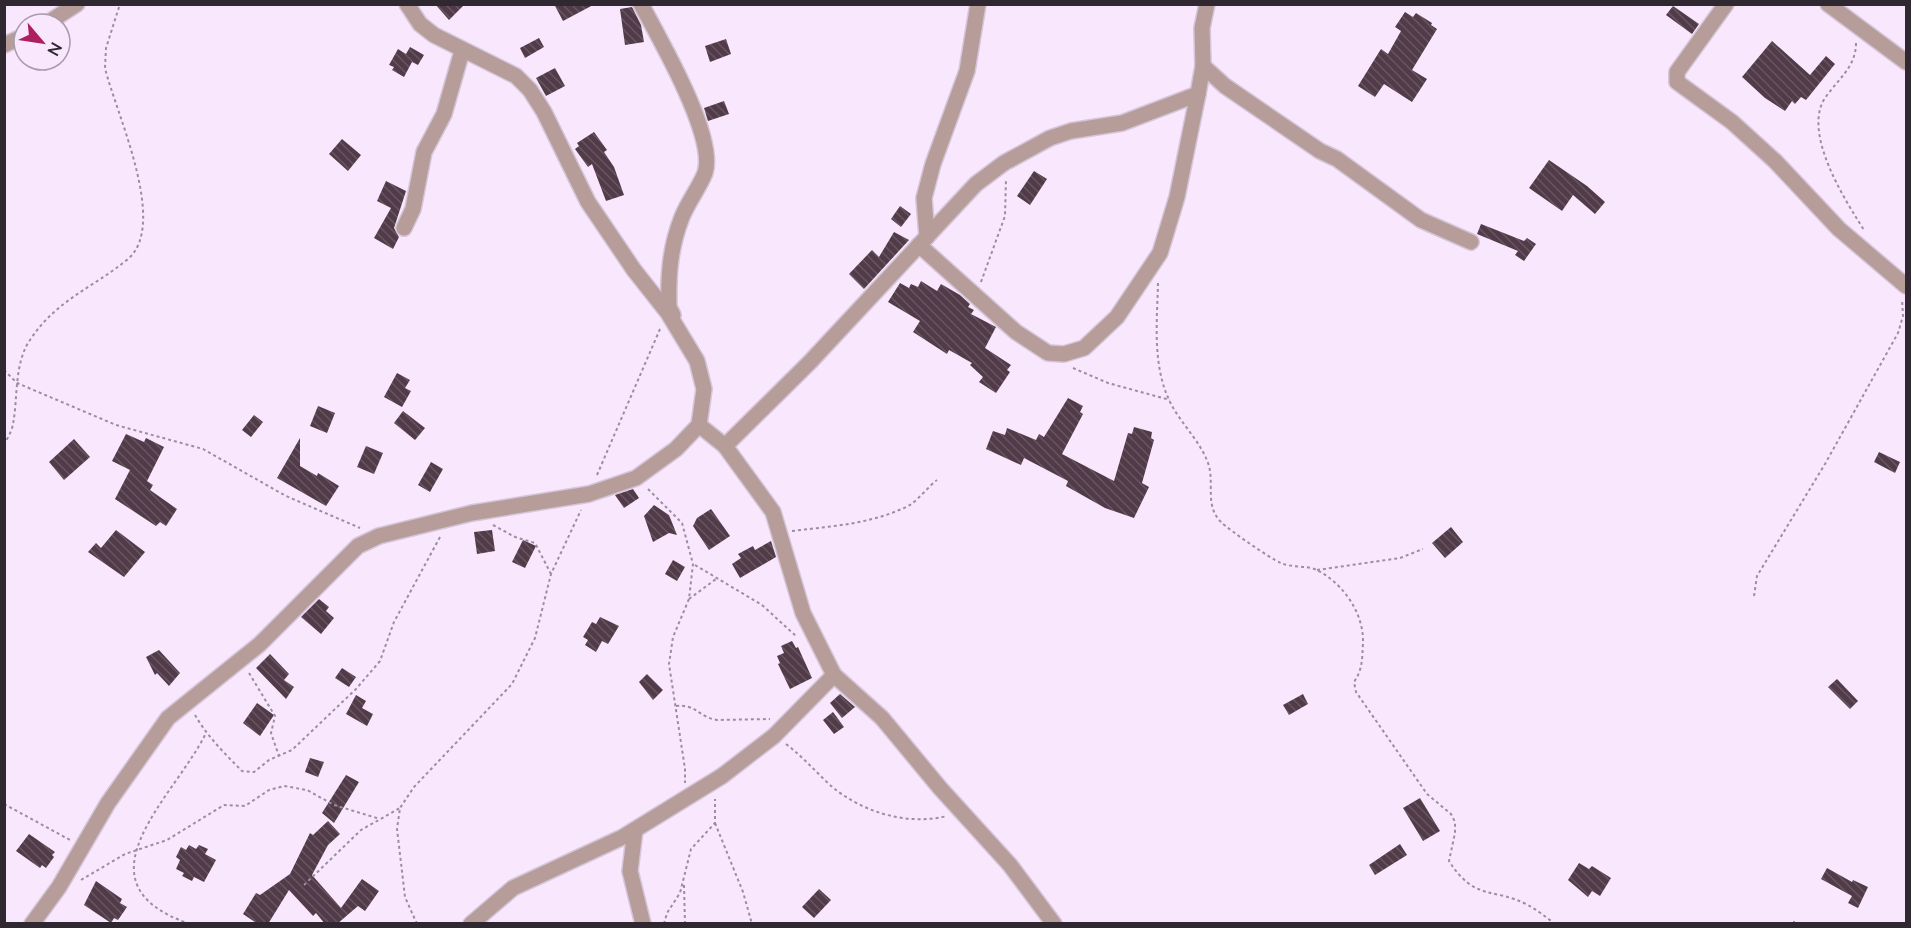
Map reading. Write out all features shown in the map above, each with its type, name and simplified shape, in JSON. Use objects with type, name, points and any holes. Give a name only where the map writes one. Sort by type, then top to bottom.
[{"type":"street","points":[[407,4],[420,24],[462,51],[516,76],[530,90],[544,112],[588,202],[634,270],[682,334]]},
{"type":"street","points":[[32,924],[168,718],[260,644],[340,561],[358,546],[379,537],[472,513],[589,495],[636,478],[676,449],[699,425],[704,389],[697,361],[669,307],[671,251],[682,218],[705,171],[706,154],[699,125],[682,84],[641,4]]},
{"type":"street","points":[[978,4],[967,71],[933,164],[924,198],[923,241],[976,296],[1016,332],[1048,353],[1064,354],[1084,348],[1117,317],[1160,253],[1177,197],[1198,94],[1203,66],[1202,28],[1207,4]]},
{"type":"street","points":[[1726,4],[1677,72],[1677,82],[1732,122],[1775,161],[1839,229],[1904,284]]},
{"type":"street","points":[[1828,4],[1857,28],[1906,62]]},
{"type":"street","points":[[404,228],[413,209],[424,152],[444,114],[462,51]]},
{"type":"street","points":[[1203,66],[1225,86],[1320,151],[1337,159],[1421,220],[1472,242]]},
{"type":"street","points":[[725,446],[810,362],[976,184],[1004,163],[1050,138],[1071,131],[1122,123],[1198,94]]},
{"type":"street","points":[[699,425],[725,446],[773,512],[803,613],[834,675],[882,718],[1010,865],[1054,924]]},
{"type":"street","points":[[471,924],[513,888],[635,830],[716,780],[774,736],[834,675]]},
{"type":"street","points":[[635,830],[630,871],[643,924]]},
{"type":"street","points":[[636,924],[639,906]]},
{"type":"path","points":[[4,445],[14,422],[17,383],[29,342],[44,322],[69,298],[128,258],[140,244],[143,226],[139,184],[105,68],[106,48],[120,4]]},
{"type":"path","points":[[1857,28],[1856,51],[1849,69],[1824,100],[1817,115],[1827,164],[1842,196],[1866,232]]},
{"type":"path","points":[[976,296],[1005,216],[1008,191],[1004,163]]},
{"type":"path","points":[[1160,253],[1156,346],[1170,400],[1196,440],[1209,466],[1211,507],[1221,522],[1282,564],[1317,570],[1400,558],[1424,549]]},
{"type":"path","points":[[1754,596],[1757,576],[1825,464],[1898,333],[1903,316],[1904,284]]},
{"type":"path","points":[[417,924],[405,897],[397,829],[400,808],[414,787],[512,684],[535,638],[551,574],[589,495],[668,313]]},
{"type":"path","points":[[1048,353],[1082,373],[1170,400]]},
{"type":"path","points":[[4,370],[17,383],[116,426],[203,449],[286,496],[379,537]]},
{"type":"path","points":[[636,478],[667,505],[682,524],[693,564],[689,599],[674,637],[669,664],[685,769],[684,801]]},
{"type":"path","points":[[781,533],[858,524],[912,504],[937,480]]},
{"type":"path","points":[[472,513],[515,537],[535,543],[551,574]]},
{"type":"path","points":[[187,703],[206,733],[242,771],[254,772],[292,750],[356,689],[380,661],[394,622],[450,519]]},
{"type":"path","points":[[693,564],[762,605],[792,634],[819,648]]},
{"type":"path","points":[[1317,570],[1334,583],[1358,613],[1364,630],[1363,661],[1360,675],[1354,682],[1356,693],[1427,794],[1450,814],[1455,822],[1449,861],[1460,878],[1486,894],[1526,904],[1555,924]]},
{"type":"path","points":[[689,599],[716,579]]},
{"type":"path","points":[[241,660],[275,716],[271,734],[279,756]]},
{"type":"path","points":[[675,706],[694,707],[708,718],[717,720],[791,718]]},
{"type":"path","points":[[190,924],[153,906],[136,886],[133,869],[135,852],[142,833],[159,805],[195,756],[206,733]]},
{"type":"path","points":[[774,736],[817,769],[831,785],[876,813],[923,821],[963,812]]},
{"type":"path","points":[[716,780],[715,824],[743,891],[752,924]]},
{"type":"path","points":[[58,887],[89,877],[125,854],[166,840],[224,805],[245,806],[269,790],[284,786],[307,790],[334,805],[380,819]]},
{"type":"path","points":[[4,804],[83,846]]},
{"type":"path","points":[[304,885],[362,830],[400,808]]},
{"type":"path","points":[[685,924],[684,882],[691,849],[715,824]]},
{"type":"path","points":[[664,924],[684,882]]},
{"type":"building","points":[[435,4],[465,4],[449,20]]},
{"type":"building","points":[[554,4],[595,4],[563,21]]},
{"type":"building","points":[[1673,6],[1699,24],[1692,34],[1666,15]]},
{"type":"building","points":[[632,7],[641,25],[644,42],[625,45],[620,9]]},
{"type":"building","points":[[1405,12],[1413,17],[1416,13],[1437,29],[1412,70],[1427,79],[1412,102],[1384,84],[1375,97],[1358,86],[1381,49],[1388,54],[1401,31],[1395,27]]},
{"type":"building","points":[[539,38],[544,47],[525,58],[520,48]]},
{"type":"building","points":[[726,39],[731,54],[710,62],[705,46]]},
{"type":"building","points":[[1772,41],[1810,75],[1826,56],[1835,64],[1806,100],[1801,97],[1795,104],[1792,101],[1785,111],[1765,98],[1742,77]]},
{"type":"building","points":[[410,47],[424,55],[418,65],[412,62],[404,77],[392,70],[394,67],[389,65],[398,49],[406,54]]},
{"type":"building","points":[[555,68],[565,86],[546,96],[536,78]]},
{"type":"building","points":[[724,101],[729,114],[708,121],[704,108]]},
{"type":"building","points":[[594,132],[607,150],[604,152],[614,167],[624,195],[606,201],[592,164],[588,167],[575,149],[579,146],[577,143]]},
{"type":"building","points":[[342,139],[361,155],[348,171],[329,154]]},
{"type":"building","points":[[1549,160],[1587,186],[1605,202],[1595,214],[1573,195],[1562,211],[1529,188]]},
{"type":"building","points":[[1034,171],[1047,179],[1030,205],[1017,196]]},
{"type":"building","points":[[386,181],[406,191],[394,228],[399,237],[393,249],[374,238],[391,208],[377,201]]},
{"type":"building","points":[[900,206],[911,214],[901,227],[891,219]]},
{"type":"building","points":[[1481,224],[1524,241],[1527,238],[1536,244],[1524,261],[1515,255],[1518,251],[1477,234]]},
{"type":"building","points":[[894,232],[909,240],[864,289],[849,274],[872,250],[879,257]]},
{"type":"building","points":[[921,281],[937,291],[941,284],[960,295],[970,304],[968,307],[974,310],[971,314],[996,327],[985,348],[1011,365],[1007,370],[1010,372],[996,393],[979,382],[983,377],[970,365],[972,363],[949,350],[947,354],[913,332],[920,321],[888,302],[900,283],[909,288],[911,284],[918,287]]},
{"type":"building","points":[[397,373],[410,380],[405,388],[411,391],[402,407],[384,397]]},
{"type":"building","points":[[1068,398],[1083,406],[1080,412],[1083,414],[1062,454],[1114,481],[1128,433],[1132,434],[1134,427],[1152,432],[1151,438],[1154,440],[1142,483],[1149,487],[1134,518],[1105,508],[1066,486],[1068,481],[1024,458],[1021,465],[986,449],[993,431],[1005,435],[1007,428],[1036,440],[1039,434],[1044,437]]},
{"type":"building","points":[[318,406],[335,413],[327,433],[310,426]]},
{"type":"building","points":[[403,411],[425,428],[415,440],[394,423]]},
{"type":"building","points":[[254,415],[263,422],[251,437],[242,430]]},
{"type":"building","points":[[126,434],[144,442],[146,438],[164,447],[147,481],[153,485],[150,490],[177,509],[166,526],[160,522],[156,526],[115,499],[130,470],[112,461]]},
{"type":"building","points":[[300,438],[300,466],[317,476],[318,473],[339,486],[326,506],[277,478]]},
{"type":"building","points":[[74,439],[90,457],[64,480],[49,462]]},
{"type":"building","points":[[366,446],[383,453],[374,474],[357,467]]},
{"type":"building","points":[[1879,452],[1900,462],[1895,473],[1874,462]]},
{"type":"building","points":[[431,462],[443,469],[430,492],[418,485]]},
{"type":"building","points":[[633,489],[639,498],[624,508],[615,495]]},
{"type":"building","points":[[654,505],[669,515],[677,535],[669,533],[653,542],[644,516]]},
{"type":"building","points":[[711,509],[730,536],[709,550],[693,526],[697,518]]},
{"type":"building","points":[[1451,527],[1463,542],[1445,558],[1432,543]]},
{"type":"building","points":[[116,530],[145,552],[124,577],[88,552],[96,543],[101,548]]},
{"type":"building","points":[[492,530],[495,551],[477,554],[474,532]]},
{"type":"building","points":[[523,540],[536,546],[525,568],[512,562]]},
{"type":"building","points":[[771,541],[776,557],[740,578],[732,564],[741,558],[738,554],[753,546],[755,550]]},
{"type":"building","points":[[673,560],[685,567],[677,581],[665,574]]},
{"type":"building","points":[[319,599],[329,607],[326,611],[334,618],[321,634],[301,617]]},
{"type":"building","points":[[600,617],[619,626],[608,644],[602,641],[596,652],[585,645],[588,640],[583,637],[592,622],[596,624]]},
{"type":"building","points":[[792,641],[796,648],[798,647],[812,678],[790,689],[778,664],[780,663],[777,656],[784,653],[781,646]]},
{"type":"building","points":[[159,650],[180,673],[169,686],[157,673],[155,675],[146,657]]},
{"type":"building","points":[[270,654],[289,674],[284,680],[294,687],[286,699],[256,668]]},
{"type":"building","points":[[342,668],[356,677],[349,687],[335,678]]},
{"type":"building","points":[[647,674],[663,690],[653,700],[639,682]]},
{"type":"building","points":[[1837,679],[1858,701],[1850,709],[1828,687]]},
{"type":"building","points":[[840,694],[855,707],[842,718],[830,703]]},
{"type":"building","points":[[1303,694],[1308,704],[1289,715],[1283,705]]},
{"type":"building","points":[[356,695],[366,701],[362,708],[373,714],[367,726],[346,714]]},
{"type":"building","points":[[257,703],[274,715],[260,736],[243,723]]},
{"type":"building","points":[[833,712],[844,727],[834,734],[823,720]]},
{"type":"building","points":[[310,758],[324,762],[318,777],[305,772]]},
{"type":"building","points":[[346,775],[359,782],[334,823],[322,813]]},
{"type":"building","points":[[1420,798],[1440,831],[1423,841],[1403,808]]},
{"type":"building","points":[[328,821],[340,834],[328,845],[312,875],[341,908],[362,879],[379,891],[365,911],[358,906],[337,924],[325,924],[316,913],[313,916],[289,890],[268,924],[258,924],[243,914],[256,893],[260,895],[290,874],[310,833],[313,835]]},
{"type":"building","points":[[29,834],[55,852],[46,868],[42,865],[40,868],[16,851]]},
{"type":"building","points":[[1400,844],[1407,855],[1375,875],[1369,865]]},
{"type":"building","points":[[189,845],[196,849],[199,845],[208,849],[205,854],[216,860],[204,882],[194,877],[192,881],[182,876],[184,873],[176,869],[180,860],[176,857],[181,847],[186,850]]},
{"type":"building","points":[[1579,863],[1589,869],[1592,866],[1611,878],[1600,896],[1592,891],[1588,897],[1568,880]]},
{"type":"building","points":[[1827,868],[1852,882],[1853,880],[1868,887],[1858,908],[1848,903],[1852,896],[1821,879]]},
{"type":"building","points":[[96,881],[122,899],[120,903],[127,907],[118,920],[114,918],[111,923],[84,905]]},
{"type":"building","points":[[819,889],[831,900],[814,918],[802,907]]}]
